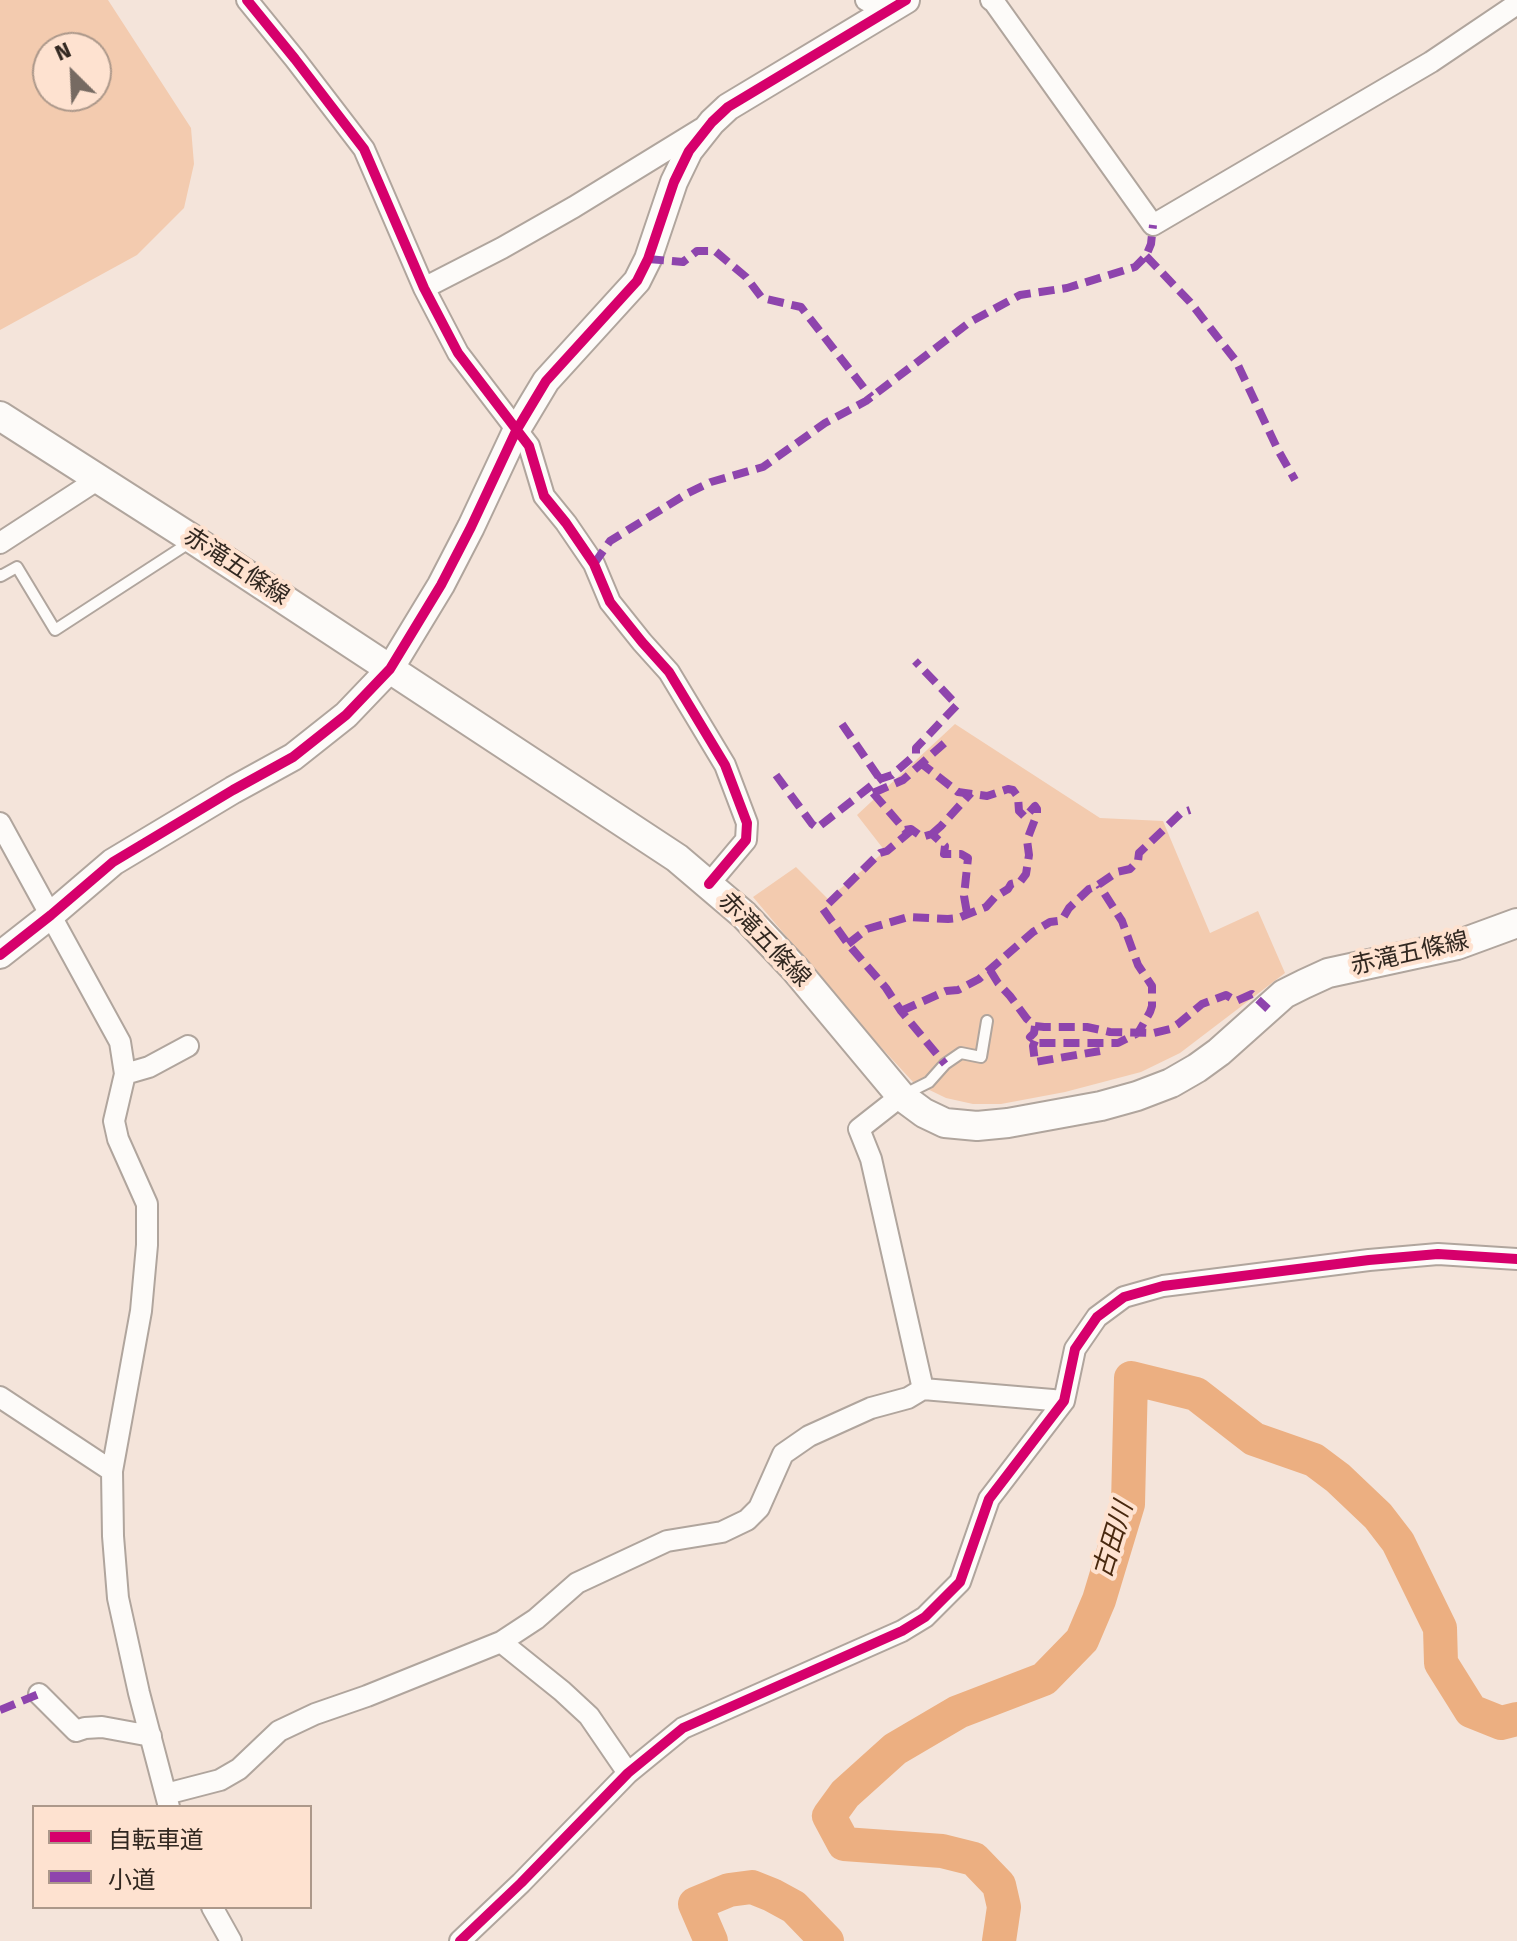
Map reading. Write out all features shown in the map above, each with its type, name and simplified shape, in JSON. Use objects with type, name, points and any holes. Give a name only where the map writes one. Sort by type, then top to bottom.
[{"type":"main road","name":"赤滝五條線","points":[[0,416],[100,478],[677,858],[744,915],[795,969],[901,1096],[924,1113],[945,1123],[977,1126],[1008,1123],[1101,1106],[1137,1096],[1171,1083],[1197,1068],[1284,994],[1328,973],[1457,945],[1517,923]]},
{"type":"street","points":[[247,0],[364,149],[424,288],[458,353],[529,446],[544,496],[594,564],[610,602],[669,672],[725,765],[747,823],[746,840],[709,884]]},
{"type":"street","points":[[991,0],[1153,225],[1431,62],[1517,4]]},
{"type":"street","points":[[0,955],[113,862],[293,757],[346,715],[390,669],[441,585],[516,431],[546,381],[637,281],[689,151],[728,107],[887,4]]},
{"type":"street","points":[[424,288],[574,207],[712,122]]},
{"type":"street","points":[[0,543],[100,478]]},
{"type":"street","points":[[0,823],[120,1042],[125,1074],[114,1121],[118,1139],[147,1204],[147,1245],[137,1337],[112,1471],[113,1536],[118,1598],[139,1693],[168,1800],[220,1780],[239,1769],[279,1731],[501,1642],[536,1619],[577,1583],[667,1541],[722,1532],[747,1520],[759,1508],[783,1454],[809,1436],[871,1408],[908,1398],[923,1389],[1064,1401]]},
{"type":"street","points":[[125,1074],[149,1067],[188,1046]]},
{"type":"street","points":[[901,1096],[859,1129],[871,1159],[923,1389]]},
{"type":"street","points":[[460,1941],[628,1773],[683,1728],[902,1631],[925,1617],[960,1582],[989,1499],[1064,1401],[1075,1349],[1097,1317],[1124,1297],[1163,1286],[1369,1260],[1438,1254],[1517,1259]]},
{"type":"street","points":[[0,1397],[112,1471]]},
{"type":"street","points":[[501,1642],[589,1716],[628,1773]]},
{"type":"street","points":[[39,1694],[76,1731],[102,1727],[151,1736]]},
{"type":"street","points":[[213,1909],[231,1941]]},
{"type":"lane","points":[[0,575],[17,567],[55,630],[194,540]]},
{"type":"lane","points":[[901,1096],[929,1082],[945,1064],[961,1053],[981,1057],[987,1021]]},
{"type":"shaded area","points":[[0,0],[108,0],[191,128],[194,164],[184,208],[137,255],[0,330]]},
{"type":"shaded area","points":[[955,724],[1100,818],[1163,821],[1210,933],[1258,911],[1285,973],[1180,1053],[1141,1072],[1065,1092],[1001,1104],[973,1104],[946,1098],[913,1082],[753,897],[796,867],[828,899],[885,851],[857,815]]},
{"type":"waterway","name":"古田川","points":[[999,1941],[1004,1907],[999,1885],[974,1859],[942,1851],[844,1844],[829,1816],[845,1794],[895,1749],[958,1712],[1044,1679],[1082,1640],[1099,1600],[1128,1504],[1131,1378],[1196,1394],[1254,1439],[1314,1460],[1338,1478],[1378,1516],[1398,1542],[1440,1628],[1441,1663],[1471,1711],[1501,1723],[1517,1719]]},
{"type":"waterway","name":"古田川","points":[[711,1941],[695,1904],[729,1890],[752,1887],[794,1907],[827,1941]]},
{"type":"marked path","points":[[594,564],[610,541],[688,493],[711,482],[763,467],[825,423],[866,401],[970,322],[1020,295],[1067,288],[1135,267],[1146,256],[1153,225]]},
{"type":"marked path","points":[[648,259],[683,262],[697,251],[715,251],[746,277],[762,298],[801,307],[871,397]]},
{"type":"marked path","points":[[1146,256],[1190,302],[1236,361],[1295,480]]},
{"type":"marked path","points":[[776,775],[817,828],[880,779],[892,775],[916,754],[916,748],[957,705],[915,661]]},
{"type":"marked path","points":[[842,724],[880,779]]},
{"type":"marked path","points":[[873,793],[903,780],[949,739]]},
{"type":"marked path","points":[[848,944],[867,929],[908,917],[958,918],[986,907],[1026,874],[1029,855],[1027,840],[1037,814],[1035,806],[1025,817],[1019,811],[1018,797],[1013,790],[987,796],[958,792],[922,764]]},
{"type":"marked path","points":[[873,793],[905,830],[911,829],[922,837],[932,834],[945,846],[944,854],[961,854],[968,858],[964,896],[967,913]]},
{"type":"marked path","points":[[932,834],[971,793]]},
{"type":"marked path","points":[[901,1011],[979,979],[1033,932],[1063,918],[1089,889],[1117,872],[1130,869],[1138,861],[1139,853],[1181,813],[1190,810]]},
{"type":"marked path","points":[[912,830],[887,851],[880,853],[823,909],[945,1064]]},
{"type":"marked path","points":[[1035,1026],[1030,1037],[1039,1043],[1118,1043],[1138,1033],[1150,1012],[1152,986],[1138,965],[1122,921],[1099,885]]},
{"type":"marked path","points":[[990,970],[1035,1026],[1154,1033],[1170,1029],[1202,1004],[1226,995],[1236,1001],[1252,994],[1268,1009]]},
{"type":"marked path","points":[[1035,1041],[1035,1062],[1100,1051]]},
{"type":"marked path","points":[[0,1710],[39,1694]]},
{"type":"cycle path","points":[[247,0],[364,149],[424,288],[458,353],[529,446],[544,496],[594,564],[610,602],[669,672],[725,765],[747,823],[746,840],[709,884]]},
{"type":"cycle path","points":[[0,955],[113,862],[293,757],[346,715],[390,669],[441,585],[516,431],[546,381],[637,281],[648,259],[674,182],[689,151],[728,107],[906,0]]},
{"type":"cycle path","points":[[460,1941],[628,1773],[683,1728],[902,1631],[925,1617],[960,1582],[989,1499],[1064,1401],[1075,1349],[1097,1317],[1124,1297],[1163,1286],[1369,1260],[1438,1254],[1517,1259]]}]
